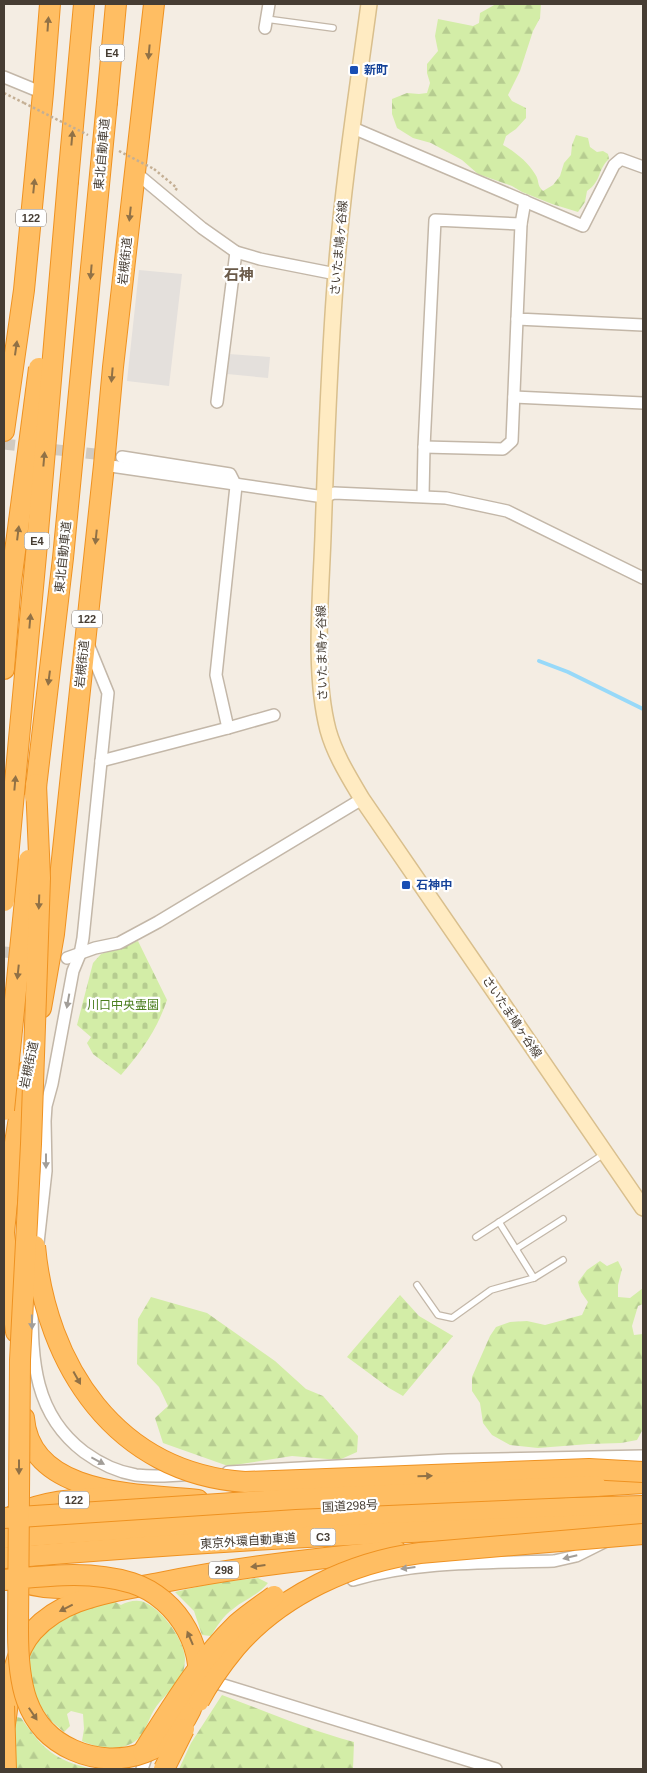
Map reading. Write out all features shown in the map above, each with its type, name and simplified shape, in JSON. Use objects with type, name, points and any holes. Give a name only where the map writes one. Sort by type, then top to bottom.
[{"type":"highway","name":"122","points":[[4,431],[24,290],[50,4]]},
{"type":"highway","name":"E4","points":[[4,901],[84,4]]},
{"type":"highway","name":"東北自動車道","points":[[4,1110],[36,784],[63,558],[116,4]]},
{"type":"highway","name":"岩槻街道","points":[[148,1495],[104,1489],[68,1478],[39,1457],[29,1443],[24,1425],[4,1232],[17,1122],[46,986],[54,934],[85,638],[113,461],[113,367],[154,4]]},
{"type":"highway","points":[[4,669],[11,582],[46,318],[68,181]]},
{"type":"highway","points":[[4,617],[11,582]]},
{"type":"highway","points":[[4,1580],[13,1579],[22,1579],[59,1575],[99,1576],[134,1584],[166,1604],[181,1620],[188,1632],[197,1660],[199,1675],[194,1702],[180,1726],[160,1746],[145,1754],[113,1759],[98,1758],[75,1751],[56,1740],[36,1718],[28,1705],[22,1688],[18,1650],[18,1583],[18,1573],[18,1554],[18,1544],[20,1360],[31,1144],[40,878],[36,784]]},
{"type":"highway","points":[[31,1144],[31,1182],[36,1261],[46,1305],[60,1343],[78,1381],[99,1412],[132,1441],[169,1463],[204,1476],[224,1481],[245,1482],[589,1469],[643,1472]]},
{"type":"highway","points":[[4,1518],[295,1499],[643,1482]]},
{"type":"highway","name":"122","points":[[4,1522],[32,1507],[50,1503],[148,1495]]},
{"type":"highway","points":[[148,1495],[299,1509]]},
{"type":"highway","name":"国道298号","points":[[58,1523],[460,1501],[643,1496]]},
{"type":"highway","name":"東京外環自動車道","points":[[4,1538],[313,1519],[498,1510],[643,1506]]},
{"type":"highway","name":"東京外環自動車道","points":[[4,1558],[479,1528],[643,1524]]},
{"type":"highway","points":[[131,1769],[190,1677],[210,1653],[239,1623],[274,1596],[315,1575],[356,1562],[396,1556],[643,1535]]},
{"type":"highway","name":"298","points":[[58,1564],[308,1548],[643,1535]]},
{"type":"highway","name":"298","points":[[4,1572],[33,1586],[57,1588],[86,1587],[366,1554],[533,1538]]},
{"type":"highway","points":[[164,1769],[204,1692],[224,1662],[251,1632],[284,1605],[303,1594],[342,1574],[396,1556]]},
{"type":"highway","name":"298","points":[[4,1732],[17,1657],[27,1638],[48,1618],[66,1607],[98,1595],[213,1572]]},
{"type":"highway","points":[[4,1706],[6,1769]]},
{"type":"main road","name":"さいたま鳩ヶ谷線","points":[[369,4],[352,128],[336,274],[324,497],[320,659],[323,704],[328,731],[337,754],[362,799],[643,1208]]},
{"type":"street","points":[[266,24],[268,4]]},
{"type":"street","points":[[4,77],[43,92]]},
{"type":"street","points":[[352,128],[584,226],[614,165],[621,159],[643,167]]},
{"type":"street","points":[[134,172],[202,228],[236,252],[260,259],[336,274]]},
{"type":"street","points":[[424,447],[503,449],[512,441],[521,224],[525,201]]},
{"type":"street","points":[[423,496],[435,220],[521,224]]},
{"type":"street","points":[[217,402],[236,252]]},
{"type":"street","points":[[517,319],[643,325]]},
{"type":"street","points":[[514,397],[643,403]]},
{"type":"street","points":[[113,461],[236,486],[324,497],[334,493],[446,498],[507,511],[643,578]]},
{"type":"street","points":[[113,461],[230,474],[236,486],[216,675],[228,728]]},
{"type":"street","points":[[85,638],[108,693],[83,938],[80,954],[72,971],[44,1121],[46,1170],[32,1302],[33,1353],[36,1375],[50,1415],[61,1431],[93,1458],[114,1469],[135,1475],[159,1476],[448,1460],[643,1456]]},
{"type":"street","points":[[101,761],[274,715]]},
{"type":"street","points":[[67,958],[95,948],[118,943],[158,922],[362,799]]},
{"type":"street","points":[[208,1680],[228,1652],[250,1630],[282,1610],[344,1582],[374,1573],[406,1568],[554,1561],[576,1556],[613,1535]]},
{"type":"street","points":[[142,1769],[171,1691],[180,1682],[194,1679],[208,1680],[496,1769]]},
{"type":"lane","points":[[266,24],[333,28]]},
{"type":"lane","points":[[476,1237],[606,1153]]},
{"type":"lane","points":[[516,1249],[563,1219]]},
{"type":"lane","points":[[499,1222],[534,1278]]},
{"type":"lane","points":[[417,1285],[438,1315],[452,1318],[491,1290],[534,1278],[563,1260]]},
{"type":"path","points":[[4,93],[24,103]]},
{"type":"green space","points":[[496,4],[541,4],[540,18],[533,31],[520,71],[508,95],[512,101],[526,108],[526,118],[506,136],[503,145],[529,165],[543,191],[553,185],[560,176],[564,163],[571,155],[576,135],[588,138],[590,147],[597,152],[603,151],[608,154],[609,159],[595,183],[587,191],[585,202],[578,212],[552,204],[512,186],[478,174],[462,160],[431,143],[413,138],[397,128],[392,114],[392,99],[407,93],[427,93],[430,83],[427,64],[438,51],[435,36],[438,19],[473,26],[479,23],[480,13]]},
{"type":"green space","name":"川口中央霊園","points":[[138,941],[167,1000],[148,1040],[121,1075],[93,1054],[87,1043],[91,1037],[77,1025],[93,963],[101,954]]},
{"type":"green space","points":[[600,1261],[607,1266],[618,1261],[622,1269],[618,1285],[618,1297],[630,1298],[643,1288],[643,1304],[638,1306],[632,1326],[634,1335],[643,1334],[643,1429],[637,1440],[621,1443],[538,1448],[510,1445],[492,1435],[483,1423],[480,1403],[472,1391],[472,1377],[490,1336],[496,1327],[510,1322],[527,1321],[545,1325],[582,1315],[588,1302],[581,1292],[578,1282],[587,1270]]},
{"type":"green space","points":[[400,1295],[419,1316],[453,1336],[403,1396],[347,1357]]},
{"type":"green space","points":[[151,1297],[207,1313],[275,1361],[306,1389],[323,1396],[358,1436],[357,1452],[339,1460],[292,1456],[228,1466],[163,1443],[155,1418],[168,1406],[159,1387],[137,1364],[138,1319]]},
{"type":"green space","points":[[258,1578],[268,1583],[260,1591],[226,1615],[211,1636],[202,1635],[194,1611],[175,1592],[214,1583]]},
{"type":"green space","points":[[109,1599],[121,1605],[137,1601],[153,1607],[172,1627],[181,1643],[185,1658],[180,1678],[157,1705],[138,1739],[128,1745],[115,1748],[95,1746],[82,1741],[84,1729],[83,1714],[71,1711],[67,1714],[70,1726],[64,1732],[50,1720],[38,1702],[31,1681],[29,1658],[31,1642],[52,1622]]},
{"type":"green space","points":[[222,1695],[304,1726],[354,1742],[353,1769],[179,1769],[191,1743]]},
{"type":"green space","points":[[13,1716],[21,1718],[43,1746],[59,1758],[93,1769],[16,1769]]},
{"type":"shaded area","points":[[139,270],[182,274],[169,386],[127,381]]},
{"type":"shaded area","points":[[229,354],[270,357],[268,378],[227,374]]},
{"type":"waterway","points":[[539,661],[568,672],[643,709]]},
{"type":"tunnel","points":[[4,444],[122,457]]},
{"type":"tunnel","points":[[4,952],[25,954]]},
{"type":"tunnel","points":[[4,1569],[58,1564]]},
{"type":"place","name":"新町","points":[[354,70]]},
{"type":"place","name":"石神中","points":[[406,885]]},
{"type":"district","name":"石神","points":[[239,274]]}]
